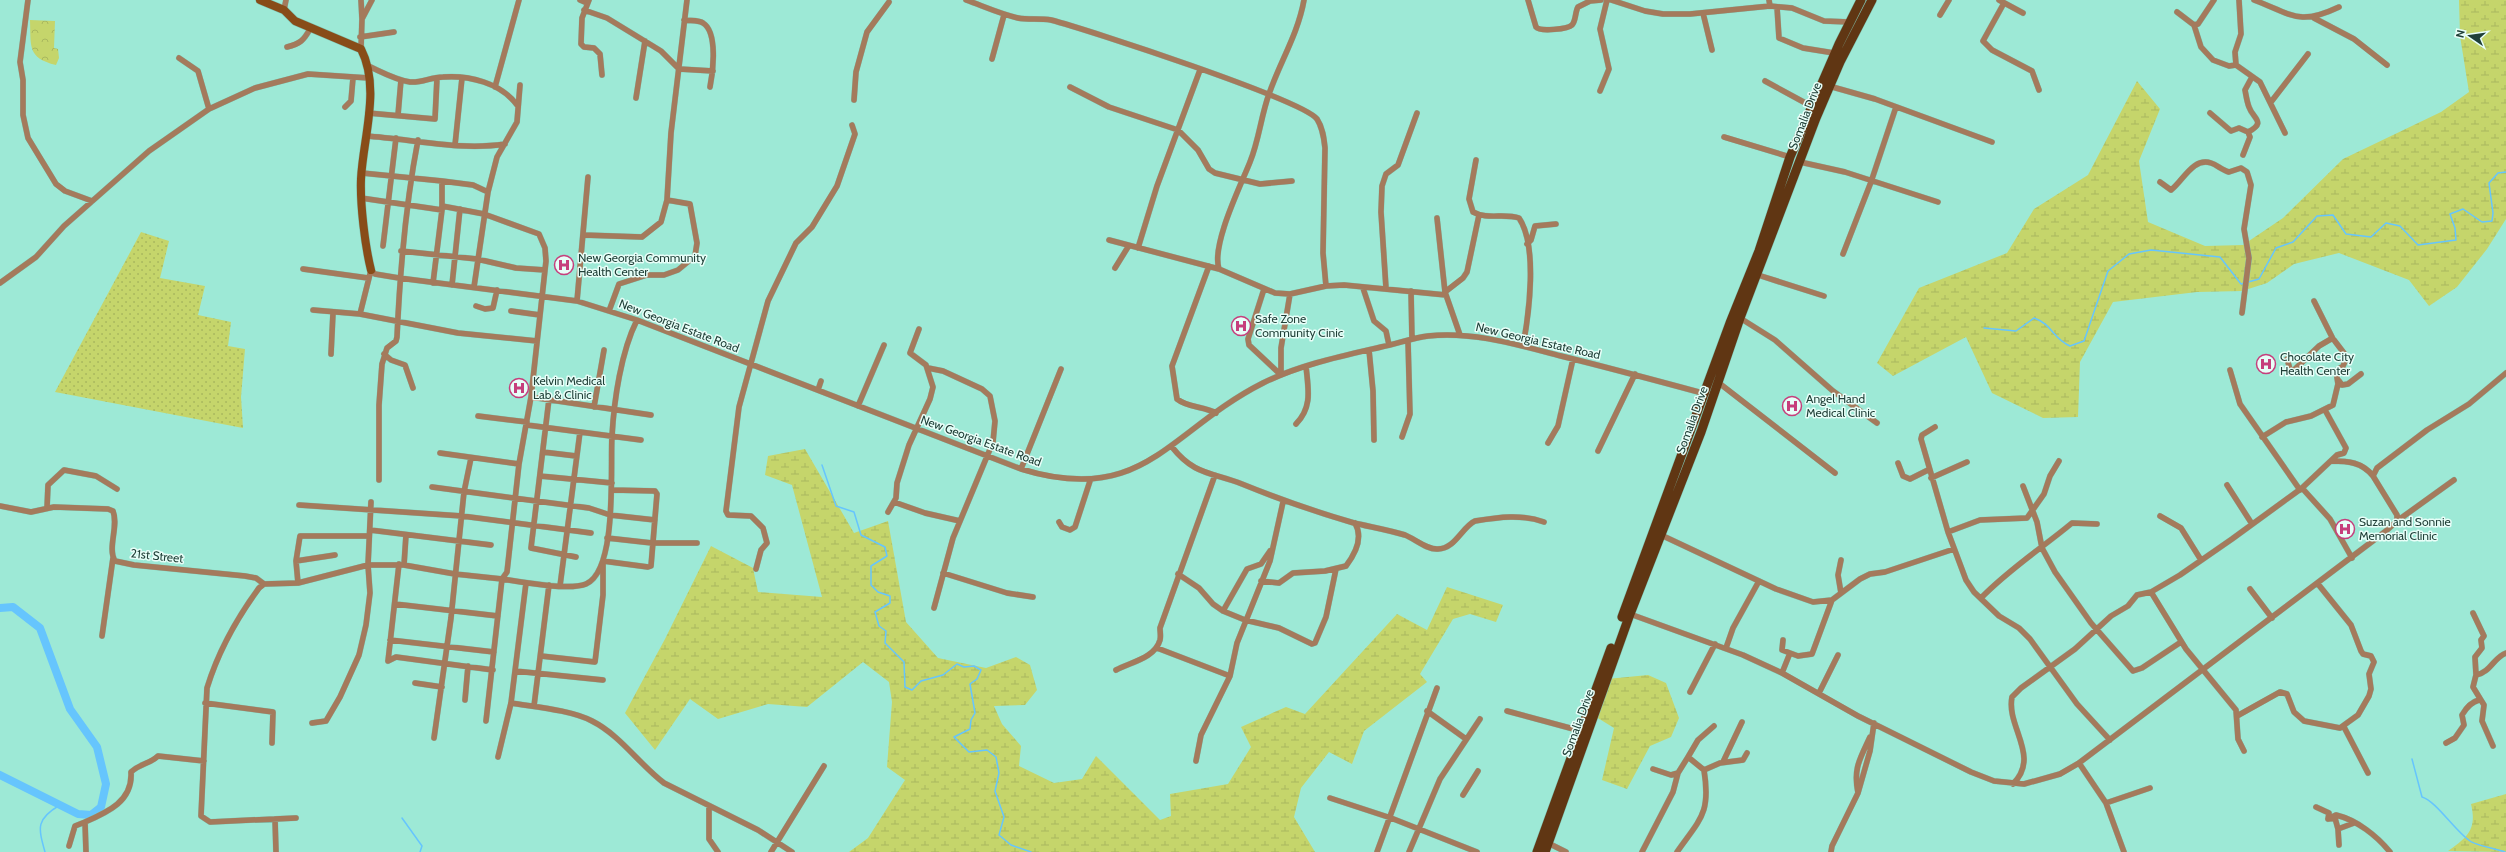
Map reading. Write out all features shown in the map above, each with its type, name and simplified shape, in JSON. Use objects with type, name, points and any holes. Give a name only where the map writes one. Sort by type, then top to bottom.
[{"type":"main road","name":"Somalia Drive","points":[[1545,852],[1630,614],[1701,432],[1709,395],[1730,323],[1759,251],[1790,156],[1834,53],[1861,0]]},
{"type":"main road","name":"Somalia Drive","points":[[1537,852],[1581,731],[1709,395],[1718,383],[1740,318],[1758,275],[1829,86],[1872,0]]},
{"type":"street","points":[[28,0],[20,62],[23,80],[23,114],[28,138],[56,184],[65,191],[92,201]]},
{"type":"street","points":[[260,0],[284,10],[295,22],[361,50]]},
{"type":"street","points":[[284,10],[286,0]]},
{"type":"street","points":[[360,314],[371,270],[361,198],[368,113],[368,78],[366,65],[361,50],[361,0]]},
{"type":"street","points":[[362,19],[372,0]]},
{"type":"street","points":[[495,87],[520,0]]},
{"type":"street","points":[[580,0],[588,2],[584,10],[581,44],[584,47],[594,48],[600,54],[602,75]]},
{"type":"street","points":[[583,235],[642,237],[661,222],[667,200],[671,133],[687,0]]},
{"type":"street","points":[[966,0],[1004,15],[1020,18],[1049,20],[1200,70],[1269,94],[1317,118],[1324,136],[1326,286]]},
{"type":"street","points":[[1219,269],[1218,259],[1221,240],[1241,181],[1257,142],[1269,94],[1292,40],[1304,0]]},
{"type":"street","points":[[1528,0],[1536,27],[1544,30],[1569,27],[1574,22],[1578,6],[1590,1],[1602,0]]},
{"type":"street","points":[[1600,92],[1609,69],[1600,29],[1607,0]]},
{"type":"street","points":[[1611,0],[1645,11],[1663,14],[1703,13],[1774,7],[1792,8],[1824,20],[1849,22]]},
{"type":"street","points":[[1769,0],[1774,7],[1779,38],[1803,48],[1834,53]]},
{"type":"street","points":[[1940,15],[1949,0]]},
{"type":"street","points":[[2194,24],[2198,24],[2214,0]]},
{"type":"street","points":[[2236,65],[2235,52],[2241,34],[2239,0]]},
{"type":"street","points":[[2254,0],[2298,18],[2314,18],[2339,7]]},
{"type":"street","points":[[854,100],[856,72],[867,32],[889,2]]},
{"type":"street","points":[[2023,13],[2001,2],[1983,41],[1992,50],[2032,71],[2039,90]]},
{"type":"street","points":[[584,10],[607,18],[661,51],[679,69],[714,72]]},
{"type":"street","points":[[2177,12],[2194,24],[2202,47],[2213,60],[2229,66],[2236,65],[2260,82],[2285,133]]},
{"type":"street","points":[[1703,13],[1712,50]]},
{"type":"street","points":[[992,59],[1004,15]]},
{"type":"street","points":[[2314,18],[2354,39],[2387,65]]},
{"type":"street","points":[[684,20],[701,22],[708,28],[712,43],[714,72],[710,87]]},
{"type":"street","points":[[287,47],[297,45],[304,40],[310,29]]},
{"type":"street","points":[[360,37],[394,32]]},
{"type":"street","points":[[636,98],[644,41]]},
{"type":"street","points":[[2271,102],[2308,54]]},
{"type":"street","points":[[179,58],[198,71],[208,109]]},
{"type":"street","points":[[366,65],[401,80],[416,82],[437,78],[462,78],[484,81],[507,94],[518,106]]},
{"type":"street","points":[[1138,248],[1157,186],[1200,70]]},
{"type":"street","points":[[0,283],[36,257],[64,226],[149,151],[208,109],[255,88],[308,74],[368,78]]},
{"type":"street","points":[[2248,132],[2255,128],[2258,122],[2257,117],[2249,108],[2245,90],[2252,77]]},
{"type":"street","points":[[345,107],[351,101],[353,78]]},
{"type":"street","points":[[368,113],[435,119],[437,78]]},
{"type":"street","points":[[455,145],[462,78]]},
{"type":"street","points":[[398,115],[401,80]]},
{"type":"street","points":[[1765,81],[1811,106]]},
{"type":"street","points":[[474,287],[488,192],[497,157],[517,122],[520,85]]},
{"type":"street","points":[[1829,86],[1896,107],[1992,142]]},
{"type":"street","points":[[1070,87],[1108,107],[1178,130],[1198,150],[1212,171],[1241,181],[1260,184],[1292,181]]},
{"type":"street","points":[[1843,254],[1871,182],[1896,107]]},
{"type":"street","points":[[1386,288],[1381,212],[1382,186],[1386,174],[1398,165],[1417,113]]},
{"type":"street","points":[[2210,113],[2231,130],[2239,128],[2248,132],[2250,137],[2243,155]]},
{"type":"street","points":[[756,569],[761,550],[767,543],[763,528],[751,516],[728,515],[726,511],[739,408],[773,288],[796,244],[812,227],[837,186],[855,134],[852,125]]},
{"type":"street","points":[[366,136],[418,140],[455,145],[489,146],[505,144]]},
{"type":"street","points":[[1724,137],[1790,156]]},
{"type":"street","points":[[383,246],[396,138]]},
{"type":"street","points":[[379,480],[379,405],[384,354],[390,344],[396,341],[401,301],[399,278],[406,205],[418,140]]},
{"type":"street","points":[[1476,160],[1469,199],[1473,212],[1479,215],[1502,214],[1519,218],[1527,244],[1530,265],[1530,292],[1523,346]]},
{"type":"street","points":[[1800,162],[1845,172],[1871,182],[1938,202]]},
{"type":"street","points":[[2160,182],[2171,190],[2192,168],[2200,163],[2210,163],[2229,172],[2240,168],[2245,170],[2251,185],[2244,229],[2249,258],[2242,313]]},
{"type":"street","points":[[362,173],[392,175],[473,185],[488,192]]},
{"type":"street","points":[[577,301],[588,177]]},
{"type":"street","points":[[433,283],[442,208],[442,181]]},
{"type":"street","points":[[361,198],[388,203],[460,209],[484,214],[539,234],[545,248],[545,270],[531,397],[519,464],[514,524],[507,572],[502,579],[493,670],[486,721]]},
{"type":"street","points":[[609,311],[619,284],[647,275],[664,275],[678,270],[695,256],[697,243],[690,204],[667,200]]},
{"type":"street","points":[[452,284],[460,209]]},
{"type":"street","points":[[1109,240],[1128,247],[1138,248],[1219,269],[1275,293],[1290,294],[1326,286],[1386,288],[1445,293],[1463,278],[1467,272],[1479,215]]},
{"type":"street","points":[[1437,218],[1445,293],[1460,336]]},
{"type":"street","points":[[1527,244],[1531,240],[1535,226],[1556,224]]},
{"type":"street","points":[[1115,268],[1128,247]]},
{"type":"street","points":[[401,251],[477,259],[516,268],[545,270]]},
{"type":"street","points":[[1209,266],[1172,366],[1177,400],[1182,404],[1197,406],[1216,413]]},
{"type":"street","points":[[303,269],[368,278]]},
{"type":"street","name":"New Georgia Estate Road","points":[[371,270],[375,274],[399,278],[542,295],[577,301],[637,320],[1021,470],[1055,478],[1090,481],[1130,471],[1172,447],[1216,413],[1262,384],[1281,375],[1306,366],[1410,340],[1460,336],[1523,346],[1636,374],[1709,395]]},
{"type":"street","points":[[1758,275],[1824,296]]},
{"type":"street","points":[[1364,288],[1374,321],[1386,331],[1389,346]]},
{"type":"street","points":[[1264,289],[1248,339],[1249,345],[1252,350],[1281,375]]},
{"type":"street","points":[[476,306],[485,309],[493,308],[497,290]]},
{"type":"street","points":[[1402,437],[1410,414],[1411,291]]},
{"type":"street","points":[[1281,375],[1281,348],[1290,294]]},
{"type":"street","points":[[2262,438],[2286,422],[2324,410],[2336,401],[2339,381],[2336,371],[2343,366],[2347,357],[2333,339],[2314,301]]},
{"type":"street","points":[[313,310],[333,313],[360,314],[458,333],[537,341]]},
{"type":"street","points":[[512,311],[540,315]]},
{"type":"street","points":[[331,354],[333,313]]},
{"type":"street","points":[[1740,318],[1775,340],[1833,391],[1878,423]]},
{"type":"street","points":[[540,656],[595,662],[603,595],[603,561],[612,490],[612,435],[628,339],[637,320]]},
{"type":"street","points":[[888,512],[894,502],[900,472],[916,429],[932,393],[933,387],[928,368],[923,362],[910,353],[919,330]]},
{"type":"street","points":[[2287,360],[2290,369],[2293,371],[2318,346],[2333,339]]},
{"type":"street","points":[[858,406],[884,345]]},
{"type":"street","points":[[594,407],[604,350]]},
{"type":"street","points":[[1369,350],[1374,391],[1374,440]]},
{"type":"street","points":[[384,354],[391,360],[405,365],[413,388]]},
{"type":"street","points":[[1548,443],[1558,426],[1573,359]]},
{"type":"street","points":[[1296,424],[1304,416],[1309,400],[1306,366]]},
{"type":"street","points":[[928,368],[964,380],[982,389],[990,396],[995,421],[992,442],[960,521],[943,572],[934,608]]},
{"type":"street","points":[[1021,470],[1061,369]]},
{"type":"street","points":[[2230,370],[2240,404],[2262,438],[2301,489],[2330,519],[2352,558]]},
{"type":"street","points":[[1598,451],[1636,374]]},
{"type":"street","points":[[2339,381],[2342,385],[2348,384],[2361,374]]},
{"type":"street","points":[[2373,476],[2377,468],[2427,430],[2454,415],[2506,374]]},
{"type":"street","points":[[818,390],[821,381]]},
{"type":"street","points":[[1718,383],[1835,473]]},
{"type":"street","points":[[531,397],[615,411],[651,415]]},
{"type":"street","points":[[549,399],[536,501],[532,550],[576,557]]},
{"type":"street","points":[[2013,784],[2023,771],[2024,756],[2013,714],[2012,697],[2021,688],[2097,631],[2111,616],[2128,606],[2137,594],[2151,592],[2201,560],[2301,489],[2331,461],[2344,453],[2346,448],[2324,410]]},
{"type":"street","points":[[478,416],[527,423],[546,428],[612,435],[641,440]]},
{"type":"street","points":[[1934,427],[1921,437],[1927,456],[1928,470],[1948,532],[1966,580],[1999,616],[2019,628],[2030,639],[2077,704],[2110,740]]},
{"type":"street","points":[[560,586],[580,432]]},
{"type":"street","points":[[1172,447],[1184,462],[1283,502],[1355,523],[1405,535],[1435,550],[1440,549],[1458,538],[1470,523],[1476,521],[1516,516],[1534,518],[1544,522]]},
{"type":"street","points":[[543,452],[576,456]]},
{"type":"street","points":[[440,453],[519,464]]},
{"type":"street","points":[[434,738],[447,647],[464,492],[471,458]]},
{"type":"street","points":[[2027,518],[2044,494],[2050,476],[2059,461]]},
{"type":"street","points":[[2331,461],[2351,462],[2366,467],[2397,515],[2396,521]]},
{"type":"street","points":[[1931,478],[1967,462]]},
{"type":"street","points":[[1898,463],[1903,476],[1910,479],[1928,470]]},
{"type":"street","points":[[47,508],[48,485],[64,470],[96,476],[117,489]]},
{"type":"street","points":[[1116,670],[1140,660],[1157,648],[1160,640],[1160,628],[1178,574],[1215,475]]},
{"type":"street","points":[[540,476],[612,483]]},
{"type":"street","points":[[1630,614],[1726,648],[1782,673],[1874,723],[1971,772],[1994,781],[2024,784],[2060,774],[2110,740],[2352,558],[2396,521],[2454,480]]},
{"type":"street","points":[[1059,522],[1066,529],[1070,530],[1075,527],[1090,481]]},
{"type":"street","points":[[2227,485],[2252,524]]},
{"type":"street","points":[[2023,486],[2037,522],[2042,548],[2071,596],[2097,631],[2133,671],[2142,668],[2181,642]]},
{"type":"street","points":[[432,488],[598,509],[610,515],[655,520]]},
{"type":"street","points":[[603,561],[650,567],[657,498],[655,492],[612,490]]},
{"type":"street","points":[[312,723],[326,721],[340,697],[359,655],[370,594],[368,565],[371,502]]},
{"type":"street","points":[[894,502],[925,513],[960,521]]},
{"type":"street","points":[[1196,761],[1201,735],[1230,676],[1245,620],[1273,546],[1283,502]]},
{"type":"street","points":[[299,505],[462,516],[591,533]]},
{"type":"street","name":"21st Street","points":[[0,506],[31,512],[47,508],[108,509],[113,511],[116,518],[113,558],[118,562],[217,575],[250,577],[264,584]]},
{"type":"street","points":[[2160,516],[2181,528],[2201,560]]},
{"type":"street","points":[[1948,532],[1980,520],[2027,518],[2037,522]]},
{"type":"street","points":[[1261,581],[1279,583],[1293,574],[1336,569],[1346,566],[1357,545],[1359,534],[1355,523]]},
{"type":"street","points":[[1981,598],[2009,571],[2042,548],[2072,523],[2097,524]]},
{"type":"street","points":[[370,530],[491,545]]},
{"type":"street","points":[[406,535],[388,661],[396,657],[493,670]]},
{"type":"street","points":[[1661,535],[1790,595],[1813,602],[1832,600]]},
{"type":"street","points":[[298,584],[296,561],[300,536],[369,536]]},
{"type":"street","points":[[607,538],[652,543],[697,543]]},
{"type":"street","points":[[1223,611],[1247,569],[1261,564],[1273,546]]},
{"type":"street","points":[[1783,640],[1782,650],[1790,654],[1802,656],[1812,654],[1832,600],[1860,578],[1870,574],[1886,572],[1954,549]]},
{"type":"street","points":[[296,561],[335,555]]},
{"type":"street","points":[[102,636],[113,558]]},
{"type":"street","points":[[1841,560],[1838,575],[1841,593]]},
{"type":"street","points":[[296,818],[219,822],[203,819],[201,816],[200,799],[204,761],[205,704],[212,670],[252,597],[264,584],[298,584],[368,565],[402,564],[455,574],[526,583],[578,586],[587,584],[597,575],[603,561]]},
{"type":"street","points":[[1178,574],[1199,588],[1213,604],[1223,611],[1245,620],[1279,628],[1314,644],[1326,617],[1336,569]]},
{"type":"street","points":[[943,572],[1007,593],[1033,597]]},
{"type":"street","points":[[1726,648],[1733,628],[1759,581]]},
{"type":"street","points":[[498,757],[511,703],[526,583]]},
{"type":"street","points":[[2237,716],[2280,692],[2287,694],[2294,712],[2305,722],[2340,728],[2344,727],[2358,715],[2369,696],[2371,689],[2369,674],[2374,662],[2371,656],[2363,654],[2358,646],[2351,625],[2318,584]]},
{"type":"street","points":[[534,706],[549,585]]},
{"type":"street","points":[[2250,589],[2272,618]]},
{"type":"street","points":[[2151,592],[2181,642],[2202,670],[2236,710],[2238,739],[2244,751]]},
{"type":"street","points":[[395,604],[498,616]]},
{"type":"street","points":[[2473,613],[2484,636],[2481,640],[2482,648],[2475,657],[2476,675],[2473,687],[2479,700],[2484,705],[2482,721],[2493,746]]},
{"type":"street","points":[[390,640],[494,652]]},
{"type":"street","points":[[1690,692],[1715,644]]},
{"type":"street","points":[[1157,648],[1230,676]]},
{"type":"street","points":[[2476,675],[2488,670],[2501,654],[2506,653]]},
{"type":"street","points":[[1782,673],[1790,654]]},
{"type":"street","points":[[1819,693],[1838,654]]},
{"type":"street","points":[[465,700],[468,666]]},
{"type":"street","points":[[515,671],[603,680]]},
{"type":"street","points":[[415,682],[442,687]]},
{"type":"street","points":[[1377,852],[1385,825],[1391,818],[1427,711],[1437,688]]},
{"type":"street","points":[[2446,743],[2455,738],[2464,725],[2462,716],[2465,710],[2472,702],[2479,700]]},
{"type":"street","points":[[511,703],[534,706],[593,721],[618,740],[650,773],[664,783],[758,830],[792,852]]},
{"type":"street","points":[[205,704],[273,712],[272,743]]},
{"type":"street","points":[[1427,711],[1466,739]]},
{"type":"street","points":[[1507,711],[1581,731]]},
{"type":"street","points":[[1409,852],[1440,780],[1480,719]]},
{"type":"street","points":[[1723,762],[1742,722]]},
{"type":"street","points":[[1831,852],[1832,846],[1858,793],[1870,751],[1874,723]]},
{"type":"street","points":[[1642,852],[1673,792],[1678,773],[1698,740],[1714,726]]},
{"type":"street","points":[[2344,727],[2368,773]]},
{"type":"street","points":[[1858,793],[1855,776],[1856,766],[1872,732]]},
{"type":"street","points":[[1704,770],[1723,762],[1743,760],[1747,753]]},
{"type":"street","points":[[69,846],[75,826],[103,816],[127,794],[130,788],[131,772],[141,764],[152,762],[158,756],[204,761]]},
{"type":"street","points":[[1677,852],[1698,824],[1703,814],[1707,787],[1704,770],[1688,757]]},
{"type":"street","points":[[2078,762],[2106,803],[2124,852]]},
{"type":"street","points":[[771,852],[778,843],[824,766]]},
{"type":"street","points":[[1653,769],[1667,775],[1678,773]]},
{"type":"street","points":[[1463,795],[1478,771]]},
{"type":"street","points":[[2106,803],[2150,788]]},
{"type":"street","points":[[1330,798],[1391,818],[1418,830],[1477,852]]},
{"type":"street","points":[[709,806],[709,840],[718,852]]},
{"type":"street","points":[[2316,807],[2329,813],[2328,819]]},
{"type":"street","points":[[2328,819],[2336,816],[2354,823],[2374,836],[2390,852]]},
{"type":"street","points":[[2328,819],[2335,818],[2338,829],[2339,845]]},
{"type":"street","points":[[275,819],[276,852]]},
{"type":"street","points":[[85,822],[86,852]]},
{"type":"street","points":[[2338,829],[2354,823]]},
{"type":"street","points":[[1548,843],[1566,852]]},
{"type":"green space","points":[[2459,0],[2506,0],[2506,219],[2487,249],[2457,287],[2429,306],[2409,280],[2339,253],[2294,264],[2267,283],[2242,291],[2197,292],[2113,302],[2080,362],[2078,417],[2043,418],[1992,393],[1966,337],[1893,376],[1877,363],[1919,288],[2007,253],[2034,209],[2088,175],[2137,81],[2160,109],[2139,161],[2148,222],[2205,246],[2243,245],[2283,218],[2343,159],[2441,112],[2469,92],[2460,36]]},
{"type":"green space","points":[[30,20],[55,21],[54,48],[58,49],[59,58],[56,65],[40,59],[32,50]]},
{"type":"green space","points":[[141,232],[169,241],[160,278],[205,286],[198,315],[231,322],[228,346],[245,349],[241,397],[243,428],[55,392]]},
{"type":"green space","points":[[805,449],[854,533],[888,521],[906,622],[938,658],[986,668],[1016,657],[1030,665],[1037,690],[1025,705],[994,706],[1002,724],[1021,746],[1019,766],[1054,783],[1082,779],[1096,756],[1160,820],[1171,816],[1170,794],[1228,784],[1251,747],[1241,727],[1286,707],[1305,714],[1397,614],[1427,630],[1447,587],[1503,605],[1496,622],[1470,614],[1453,619],[1420,674],[1427,682],[1364,731],[1352,764],[1329,752],[1301,788],[1294,817],[1315,852],[849,852],[868,838],[905,780],[887,767],[892,702],[889,682],[863,662],[807,707],[768,704],[718,719],[690,699],[655,750],[625,713],[665,639],[711,546],[753,568],[758,592],[822,597],[792,485],[765,475],[768,456]]},
{"type":"green space","points":[[1648,675],[1666,683],[1679,718],[1671,737],[1650,746],[1627,789],[1602,780],[1614,728],[1593,715],[1607,679]]},
{"type":"green space","points":[[2506,794],[2506,852],[2448,851],[2466,837],[2472,826],[2473,813],[2471,804]]},
{"type":"waterway","points":[[1984,328],[2016,331],[2034,318],[2045,324],[2060,340],[2070,346],[2084,341],[2108,271],[2129,254],[2151,250],[2220,257],[2241,284],[2259,279],[2276,248],[2293,242],[2317,216],[2333,215],[2346,234],[2371,237],[2386,223],[2400,226],[2418,245],[2456,240],[2455,228],[2450,214],[2463,209],[2482,222],[2492,221],[2493,213],[2489,183],[2498,173],[2506,172]]},
{"type":"waterway","points":[[822,465],[836,506],[854,512],[861,535],[885,547],[887,556],[871,566],[871,585],[878,592],[890,596],[890,603],[875,612],[879,626],[886,631],[885,643],[904,662],[905,687],[912,690],[921,681],[943,675],[957,664],[964,667],[974,666],[981,670],[977,679],[970,684],[975,713],[971,720],[970,729],[954,737],[969,752],[987,750],[996,757],[999,773],[995,791],[1004,817],[999,835],[1011,845],[1031,852]]},
{"type":"waterway","points":[[0,608],[13,607],[40,628],[70,709],[97,747],[106,784],[101,807],[91,815],[78,814],[0,775]]},
{"type":"waterway","points":[[2412,759],[2422,797],[2433,804],[2470,841],[2505,852]]},
{"type":"waterway","points":[[45,852],[40,830],[41,824],[43,819],[52,810],[60,805]]},
{"type":"waterway","points":[[402,818],[422,846],[420,852]]},
{"type":"place","name":"New Georgia Community Health Center","points":[[564,265]]},
{"type":"place","name":"Safe Zone Community Cinic","points":[[1241,326]]},
{"type":"place","name":"Chocolate City Health Center","points":[[2266,364]]},
{"type":"place","name":"Kelvin Medical Lab & Clinic","points":[[519,388]]},
{"type":"place","name":"Angel Hand Medical Clinic","points":[[1792,406]]},
{"type":"place","name":"Suzan and Sonnie Memorial Clinic","points":[[2345,529]]}]
